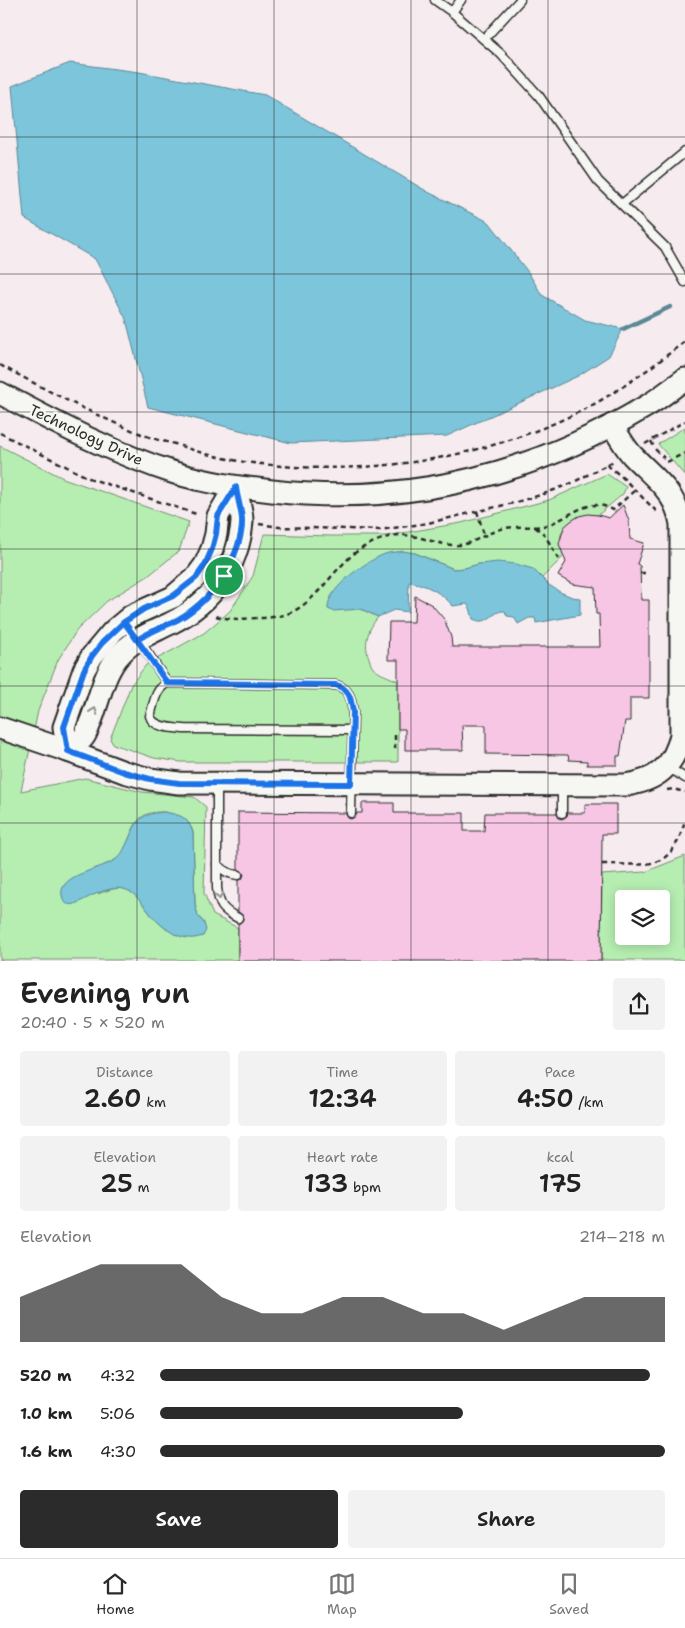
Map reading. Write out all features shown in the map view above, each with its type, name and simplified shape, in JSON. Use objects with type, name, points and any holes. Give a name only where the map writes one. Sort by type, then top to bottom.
[{"type":"street","name":"Technology Drive","points":[[0,393],[120,454],[177,473],[236,487],[297,494],[357,495],[419,490],[479,478],[536,460],[612,426],[646,407],[685,379]]},
{"type":"street","points":[[0,728],[124,772],[150,779],[179,783],[625,785],[651,778],[672,761],[681,735],[683,581],[681,524],[674,500],[664,486],[630,453],[612,426]]},
{"type":"street","points":[[68,751],[64,727],[84,670],[92,656],[102,643],[124,622],[144,609],[173,596],[196,578],[205,565],[212,549],[218,516],[236,487]]},
{"type":"street","points":[[68,751],[84,737],[108,673],[113,663],[127,647],[152,631],[169,624],[193,610],[214,591],[224,576],[238,544],[242,520],[236,487]]},
{"type":"lane","points":[[435,0],[501,54],[538,96],[598,181],[665,248],[685,282]]},
{"type":"lane","points":[[452,12],[461,0]]},
{"type":"lane","points":[[484,39],[520,0]]},
{"type":"lane","points":[[622,204],[685,152]]},
{"type":"lane","points":[[124,622],[167,683]]},
{"type":"lane","points":[[351,813],[352,730],[352,701],[347,690],[336,685],[167,683],[160,686],[150,716],[150,720],[155,723],[185,729],[352,730]]},
{"type":"lane","points":[[667,766],[685,778]]},
{"type":"lane","points":[[217,784],[218,900],[228,913],[238,918]]},
{"type":"lane","points":[[562,785],[562,813]]},
{"type":"lane","points":[[217,864],[224,871],[238,875]]},
{"type":"path","points":[[0,365],[103,418],[140,434],[229,460],[300,467],[373,467],[426,460],[496,444],[529,432],[585,408],[612,393],[685,342]]},
{"type":"path","points":[[253,521],[279,527],[364,530],[428,523],[544,494],[572,483],[630,453],[685,421]]},
{"type":"path","points":[[0,433],[89,478],[201,515],[205,514]]},
{"type":"path","points":[[667,462],[685,453]]},
{"type":"path","points":[[607,465],[621,476],[660,516]]},
{"type":"path","points":[[216,616],[228,619],[248,619],[271,618],[288,614],[302,605],[354,553],[370,543],[395,535],[409,535],[458,545],[512,526],[542,526],[554,523],[573,511],[588,506],[598,504],[613,510],[635,490]]},
{"type":"path","points":[[477,511],[484,535]]},
{"type":"path","points":[[533,526],[544,534],[559,559]]},
{"type":"path","points":[[395,528],[395,535]]},
{"type":"path","points":[[640,573],[646,573]]},
{"type":"path","points":[[395,735],[395,753]]},
{"type":"path","points":[[667,790],[673,789],[685,792]]},
{"type":"path","points":[[602,864],[649,864],[668,856],[675,848],[682,834],[685,820]]},
{"type":"green space","points":[[685,427],[685,476],[658,444]]},
{"type":"green space","points":[[0,446],[63,478],[189,522],[179,551],[148,576],[107,601],[77,630],[58,660],[38,711],[21,791],[85,778],[142,792],[194,797],[206,807],[204,893],[213,915],[238,928],[238,960],[0,960]],"holes":[[[164,812],[186,820],[193,832],[195,904],[198,916],[204,923],[167,930],[131,892],[118,888],[98,894],[104,865],[121,855],[140,818],[152,813]]]},
{"type":"green space","points":[[607,474],[626,487],[623,494],[598,515],[580,517],[567,525],[562,531],[560,538],[564,556],[542,578],[533,569],[479,564],[454,569],[415,553],[351,609],[361,609],[378,617],[371,627],[367,638],[370,663],[378,672],[398,681],[398,762],[181,762],[154,758],[113,744],[110,739],[131,685],[146,665],[204,633],[230,611],[253,576],[264,534],[385,536],[461,523],[549,500]]},
{"type":"green space","points":[[685,856],[685,960],[601,960],[602,875],[645,872]]},
{"type":"water","points":[[70,63],[139,72],[265,95],[428,192],[489,222],[528,272],[542,295],[585,320],[623,329],[609,356],[578,376],[447,436],[291,443],[148,407],[126,319],[95,259],[24,218],[12,86]]},
{"type":"water","points":[[403,551],[415,553],[454,569],[498,562],[516,564],[533,569],[549,585],[560,592],[580,598],[580,615],[536,623],[535,618],[529,618],[518,624],[514,617],[507,616],[505,611],[501,611],[487,620],[478,621],[473,619],[467,604],[453,606],[433,590],[409,582],[408,612],[394,610],[378,617],[361,609],[333,611],[328,609],[329,601],[341,583],[361,567],[380,556]]},
{"type":"water","points":[[164,812],[183,817],[189,823],[193,833],[195,904],[198,916],[204,923],[206,930],[203,936],[188,938],[178,936],[169,931],[156,920],[135,896],[125,889],[106,890],[75,904],[65,902],[62,891],[65,884],[72,878],[116,859],[123,851],[135,826],[142,818],[154,813]]},
{"type":"building","points":[[623,505],[629,521],[630,539],[644,543],[637,564],[640,566],[641,600],[649,600],[649,698],[630,698],[630,721],[625,721],[620,756],[617,756],[617,765],[587,765],[587,761],[569,760],[568,755],[486,754],[486,725],[462,725],[463,750],[405,750],[405,729],[398,729],[398,660],[388,660],[389,622],[414,622],[415,596],[432,605],[444,619],[451,637],[452,647],[600,647],[599,614],[596,614],[595,587],[572,584],[558,576],[566,562],[559,544],[564,527],[579,516],[588,514],[609,518]]},
{"type":"building","points":[[362,803],[394,803],[394,813],[464,813],[464,831],[484,831],[485,813],[556,813],[562,819],[568,813],[585,813],[585,804],[616,804],[616,834],[602,834],[601,961],[238,961],[238,924],[244,918],[238,912],[238,880],[242,879],[244,875],[238,869],[238,812],[345,813],[351,819],[357,813],[362,813]]},
{"type":"waterway","points":[[623,329],[670,307]]},
{"type":"route","points":[[224,576],[214,591],[193,610],[137,640],[124,622],[113,630],[92,656],[84,670],[64,727],[68,751],[124,772],[150,779],[179,783],[351,784],[352,701],[347,690],[342,686],[167,683],[124,622],[144,609],[173,596],[196,578],[205,565],[212,549],[218,516],[236,487],[242,520],[238,544],[224,576]]}]
